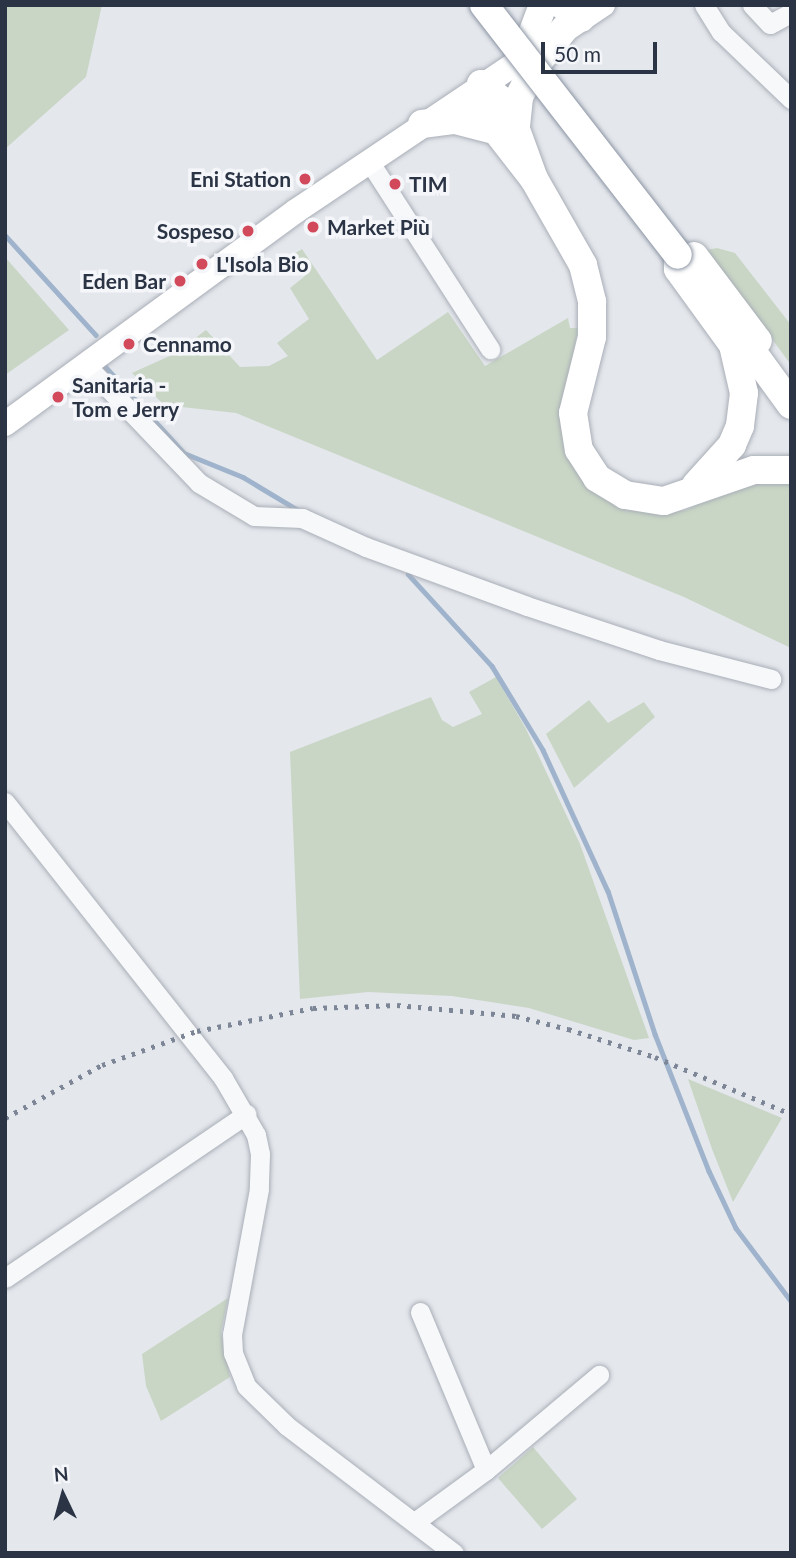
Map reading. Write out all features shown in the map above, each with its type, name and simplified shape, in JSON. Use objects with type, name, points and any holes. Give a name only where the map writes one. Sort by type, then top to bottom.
[{"type":"highway","points":[[484,5],[684,260],[791,405]]},
{"type":"highway","points":[[508,5],[684,260],[733,345],[744,393],[740,426],[732,445],[683,496]]},
{"type":"highway","points":[[525,53],[543,5]]},
{"type":"highway","points":[[505,128],[525,85],[578,13]]},
{"type":"highway","points":[[478,86],[481,111],[505,128],[577,249],[590,293],[590,356],[573,413],[579,450],[597,478],[625,495],[643,501],[683,496],[754,470],[791,470]]},
{"type":"highway","points":[[422,124],[455,120],[505,128]]},
{"type":"highway","points":[[684,260],[791,386]]},
{"type":"main road","points":[[5,424],[85,363],[578,13]]},
{"type":"street","points":[[704,5],[721,32],[791,99]]},
{"type":"street","points":[[752,5],[770,24],[791,13]]},
{"type":"street","points":[[369,161],[490,349]]},
{"type":"street","points":[[85,363],[199,483],[254,516],[302,518],[366,547],[527,606],[659,650],[771,679]]},
{"type":"street","points":[[5,802],[246,1114],[256,1135],[261,1169],[234,1313],[237,1368],[266,1408],[416,1521],[454,1553]]},
{"type":"street","points":[[5,1278],[246,1114]]},
{"type":"street","points":[[420,1312],[486,1470]]},
{"type":"street","points":[[416,1521],[486,1470],[599,1375]]},
{"type":"green space","points":[[5,5],[102,5],[86,77],[5,149]]},
{"type":"green space","points":[[717,248],[735,253],[791,325],[791,365],[707,250]]},
{"type":"green space","points":[[302,249],[377,360],[448,312],[485,366],[568,318],[570,328],[578,328],[566,402],[617,504],[663,514],[686,510],[740,484],[791,478],[791,648],[684,597],[236,413],[164,405],[132,373],[174,354],[206,330],[240,367],[269,366],[288,356],[277,343],[309,319],[290,288],[305,276],[292,255]]},
{"type":"green space","points":[[5,257],[69,330],[5,375]]},
{"type":"green space","points":[[496,677],[526,729],[580,844],[649,1038],[634,1040],[529,1008],[452,996],[368,992],[300,999],[290,752],[431,697],[442,720],[453,727],[482,714],[469,692]]},
{"type":"green space","points":[[589,700],[608,723],[644,702],[655,717],[574,788],[546,734]]},
{"type":"green space","points":[[688,1079],[782,1118],[733,1202],[712,1149]]},
{"type":"green space","points":[[228,1298],[221,1332],[230,1377],[161,1421],[146,1386],[142,1354]]},
{"type":"green space","points":[[533,1447],[577,1499],[542,1529],[498,1478]]},
{"type":"waterway","points":[[5,235],[96,335]]},
{"type":"waterway","points":[[103,364],[184,453],[243,477],[298,510]]},
{"type":"waterway","points":[[408,574],[492,666],[543,750],[608,891],[655,1034],[709,1171],[736,1228],[791,1301]]},
{"type":"railway","points":[[5,1118],[102,1065],[197,1031],[313,1008],[397,1005],[516,1016],[568,1029],[655,1057],[791,1114]]},
{"type":"place","name":"Eni Station","points":[[305,179]]},
{"type":"place","name":"TIM","points":[[395,184]]},
{"type":"place","name":"Market Più","points":[[313,227]]},
{"type":"place","name":"Sospeso","points":[[248,231]]},
{"type":"place","name":"L'Isola Bio","points":[[202,264]]},
{"type":"place","name":"Eden Bar","points":[[180,281]]},
{"type":"place","name":"Cennamo","points":[[129,344]]},
{"type":"place","name":"Sanitaria - Tom e Jerry","points":[[58,397]]}]
